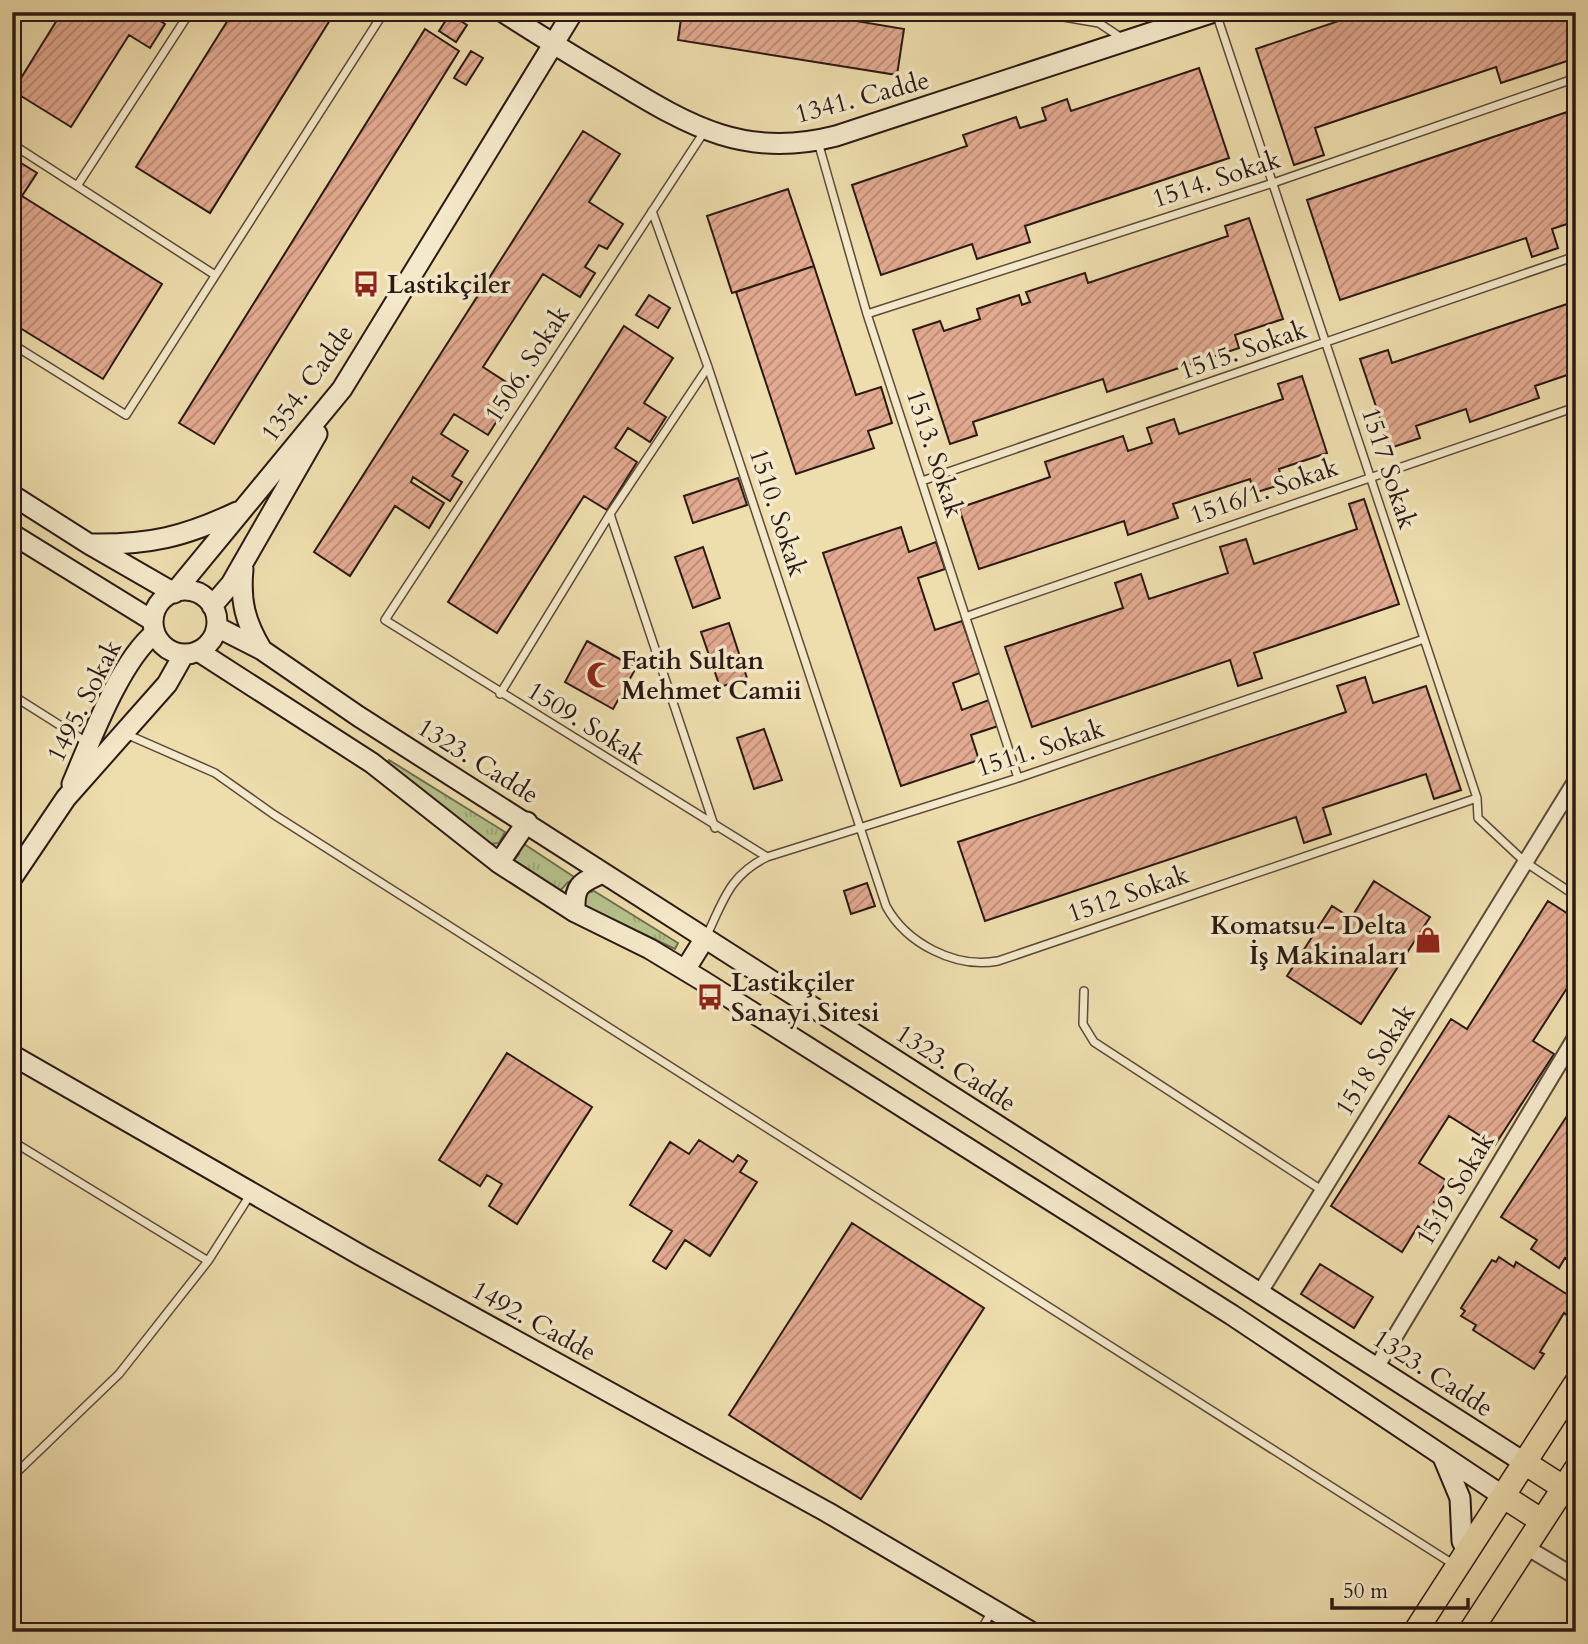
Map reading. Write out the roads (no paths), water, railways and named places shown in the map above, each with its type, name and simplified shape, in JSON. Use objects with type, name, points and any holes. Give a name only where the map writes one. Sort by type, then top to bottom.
[{"type":"main road","name":"1341. Cadde","points":[[503,12],[704,131],[764,144],[817,141],[1215,12]]},
{"type":"main road","name":"1354. Cadde","points":[[174,593],[342,389],[573,12]]},
{"type":"main road","points":[[212,606],[231,584],[342,389]]},
{"type":"main road","points":[[12,495],[174,593],[195,592],[212,606],[217,627],[213,637],[191,653]]},
{"type":"main road","points":[[89,544],[136,545],[177,537],[241,510]]},
{"type":"main road","points":[[12,534],[154,627],[170,650],[191,653],[372,763],[499,863],[575,912],[685,970],[1232,1315],[1542,1521]]},
{"type":"main road","points":[[244,562],[242,607],[248,627],[262,650]]},
{"type":"main road","points":[[154,627],[156,609],[174,593]]},
{"type":"main road","name":"1495. Sokak","points":[[66,798],[89,743],[128,665],[154,627]]},
{"type":"main road","name":"1323. Cadde","points":[[217,627],[262,650],[358,716],[1525,1463]]},
{"type":"main road","name":"1495. Sokak","points":[[12,878],[66,798],[125,734],[191,653]]},
{"type":"main road","points":[[499,863],[527,822]]},
{"type":"main road","points":[[575,912],[574,894],[583,881],[603,873]]},
{"type":"main road","points":[[685,970],[705,939]]},
{"type":"main road","name":"1492. Cadde","points":[[12,1055],[251,1192],[827,1512],[1031,1632]]},
{"type":"main road","points":[[1415,1632],[1576,1383]]},
{"type":"main road","points":[[1443,1456],[1460,1498],[1462,1559]]},
{"type":"main road","points":[[1470,1632],[1570,1478],[1525,1463]]},
{"type":"street","name":"1518 Sokak","points":[[1259,1294],[1576,780]]},
{"type":"street","name":"1519 Sokak","points":[[1376,1368],[1576,1036]]},
{"type":"street","points":[[1526,1547],[1576,1577]]},
{"type":"lane","points":[[12,29],[23,12]]},
{"type":"lane","points":[[77,186],[190,12]]},
{"type":"lane","points":[[12,344],[126,415],[384,12]]},
{"type":"lane","points":[[1034,12],[1099,23],[1126,41]]},
{"type":"lane","name":"1517 Sokak","points":[[1215,12],[1477,798],[1478,818],[1525,862],[1576,896]]},
{"type":"lane","name":"1514. Sokak","points":[[867,314],[1273,183],[1576,78]]},
{"type":"lane","name":"1506. Sokak","points":[[385,620],[704,131]]},
{"type":"lane","name":"1513. Sokak","points":[[817,141],[867,314],[968,616],[1018,778]]},
{"type":"lane","points":[[12,144],[215,275]]},
{"type":"lane","name":"1510. Sokak","points":[[652,211],[708,367],[860,827]]},
{"type":"lane","name":"1515. Sokak","points":[[922,481],[1576,256]]},
{"type":"lane","points":[[500,694],[610,514],[708,367]]},
{"type":"lane","name":"1516/1. Sokak","points":[[968,616],[1576,407]]},
{"type":"lane","points":[[610,514],[715,828]]},
{"type":"lane","name":"1509. Sokak","points":[[385,620],[767,858]]},
{"type":"lane","name":"1511. Sokak","points":[[705,939],[732,882],[747,867],[767,858],[1018,778],[1424,639]]},
{"type":"lane","points":[[12,695],[89,743]]},
{"type":"lane","points":[[125,734],[233,784],[296,829],[1462,1559]]},
{"type":"lane","name":"1512 Sokak","points":[[860,827],[886,906],[896,924],[920,942],[963,961],[981,964],[998,961],[1477,798]]},
{"type":"lane","points":[[1084,991],[1083,1024],[1094,1042],[1323,1191]]},
{"type":"lane","points":[[12,1141],[208,1261]]},
{"type":"lane","points":[[12,1477],[119,1374],[208,1261],[251,1192]]},
{"type":"lane","points":[[980,1632],[993,1609]]},
{"type":"place","name":"Lastikçiler","points":[[366,284]]},
{"type":"place","name":"Fatih Sultan Mehmet Camii","points":[[600,675]]},
{"type":"place","name":"Komatsu - Delta İş Makinaları","points":[[1428,940]]},
{"type":"place","name":"Lastikçiler Sanayi Sitesi","points":[[710,997]]}]
